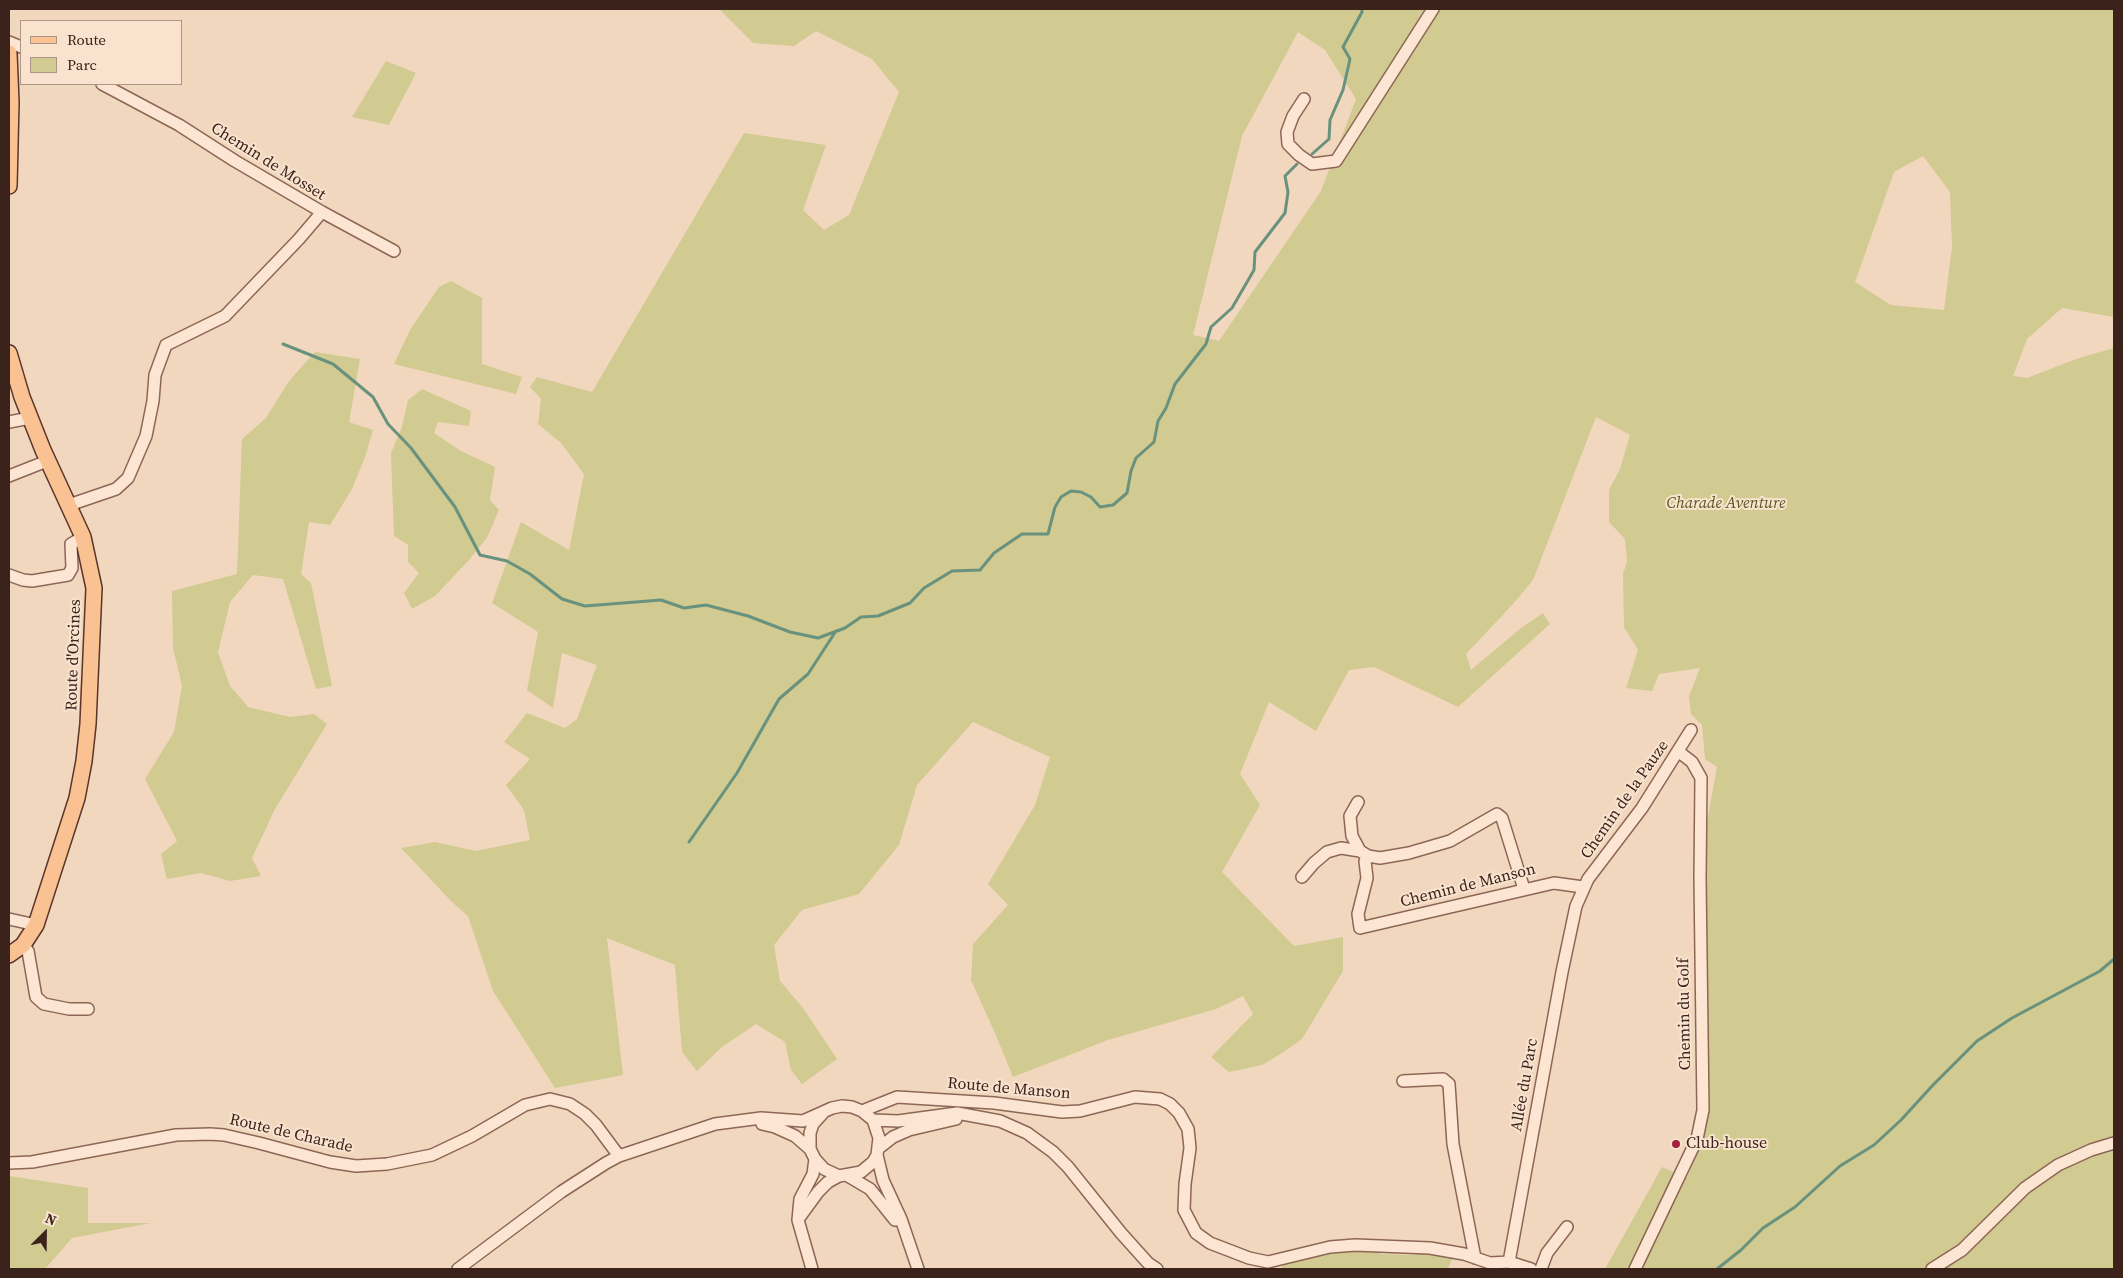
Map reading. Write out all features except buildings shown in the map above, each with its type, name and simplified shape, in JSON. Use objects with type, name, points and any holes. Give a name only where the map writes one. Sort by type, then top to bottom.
[{"type":"main road","points":[[9,53],[12,102],[9,186]]},
{"type":"main road","name":"Route d'Orcines","points":[[9,353],[30,418],[47,461],[83,537],[94,588],[90,695],[84,762],[77,798],[36,925],[23,945],[9,955]]},
{"type":"street","points":[[1304,99],[1293,116],[1287,132],[1288,144],[1312,164],[1336,161],[1433,9]]},
{"type":"street","name":"Chemin de Mosset","points":[[69,505],[116,489],[128,478],[146,436],[153,401],[155,375],[162,352],[166,346],[225,316],[299,240],[322,212],[234,161],[179,125],[104,85]]},
{"type":"street","points":[[322,212],[394,251]]},
{"type":"street","points":[[9,422],[30,418]]},
{"type":"street","points":[[9,476],[47,461]]},
{"type":"street","points":[[9,575],[32,581],[68,575],[71,573],[73,562],[71,544],[83,537]]},
{"type":"street","name":"Chemin de la Pauze","points":[[1583,887],[1642,808],[1679,752],[1691,730]]},
{"type":"street","name":"Chemin du Golf","points":[[1635,1269],[1697,1139],[1703,1110],[1700,878],[1701,778],[1692,762],[1679,752]]},
{"type":"street","points":[[1358,802],[1350,816],[1352,836],[1364,853]]},
{"type":"street","points":[[1302,877],[1314,863],[1328,852],[1341,848],[1380,858],[1409,853],[1450,841],[1497,814],[1502,818],[1524,889]]},
{"type":"street","name":"Chemin de Manson","points":[[1364,853],[1367,878],[1358,914],[1360,928],[1554,883],[1583,887]]},
{"type":"street","name":"Allée du Parc","points":[[1509,1262],[1562,972],[1576,906],[1583,887]]},
{"type":"street","points":[[9,919],[36,925]]},
{"type":"street","points":[[23,945],[28,951],[36,996],[44,1004],[70,1009],[88,1009]]},
{"type":"street","points":[[1403,1081],[1443,1079],[1449,1084],[1453,1144],[1477,1262],[1494,1264],[1509,1262],[1531,1269]]},
{"type":"street","name":"Route de Manson","points":[[862,1111],[893,1098],[994,1103],[1062,1112],[1080,1111],[1135,1097],[1160,1099],[1170,1104],[1179,1113],[1188,1129],[1190,1148],[1185,1184],[1184,1210],[1196,1232],[1210,1244],[1249,1258],[1268,1262],[1330,1247],[1356,1245],[1430,1248],[1477,1262]]},
{"type":"street","name":"Route de Charade","points":[[9,1163],[32,1162],[93,1149],[176,1135],[210,1134],[224,1135],[330,1162],[356,1166],[387,1164],[432,1156],[472,1136],[518,1109],[534,1102],[550,1099],[570,1104],[585,1114],[596,1125],[619,1156]]},
{"type":"street","points":[[458,1269],[561,1192],[619,1156],[727,1122],[761,1118],[804,1121],[842,1106],[862,1111],[872,1120],[877,1129],[878,1151],[883,1180],[901,1219],[918,1269]]},
{"type":"street","points":[[812,1269],[798,1220],[800,1199],[813,1174],[810,1134],[813,1124],[824,1113]]},
{"type":"street","points":[[872,1120],[905,1120],[946,1113],[986,1117],[1027,1132],[1053,1152],[1068,1167],[1120,1233],[1148,1263],[1157,1269]]},
{"type":"street","points":[[798,1220],[818,1192],[828,1182],[860,1172],[873,1162],[878,1151],[893,1137],[909,1130],[970,1115]]},
{"type":"street","points":[[743,1120],[775,1127],[795,1136],[813,1154],[824,1169],[870,1189],[882,1201],[909,1245]]},
{"type":"street","points":[[1932,1269],[1962,1250],[2025,1188],[2058,1165],[2091,1150],[2114,1143]]},
{"type":"street","points":[[1541,1269],[1547,1253],[1567,1228]]},
{"type":"green space","name":"Charade Aventure","points":[[719,9],[2114,9],[2114,317],[2062,308],[2027,339],[2013,376],[2027,378],[2079,358],[2114,348],[2114,1269],[1605,1269],[1662,1167],[1687,1178],[1703,1139],[1698,873],[1717,767],[1705,759],[1702,725],[1691,714],[1689,696],[1700,668],[1659,674],[1652,691],[1626,688],[1638,650],[1624,627],[1623,574],[1627,562],[1625,539],[1609,522],[1609,490],[1620,469],[1630,435],[1596,417],[1533,580],[1466,654],[1471,670],[1521,628],[1543,613],[1550,624],[1458,707],[1374,667],[1349,670],[1316,731],[1269,702],[1240,774],[1260,805],[1222,872],[1294,946],[1343,937],[1343,971],[1302,1039],[1282,1053],[1262,1065],[1229,1072],[1211,1057],[1253,1014],[1243,996],[1216,1009],[1108,1040],[1013,1077],[971,980],[973,944],[1008,905],[988,884],[1035,805],[1050,757],[973,722],[917,785],[899,845],[859,894],[802,910],[774,945],[780,981],[803,1008],[837,1059],[802,1084],[791,1070],[785,1042],[756,1024],[722,1047],[697,1071],[682,1052],[675,965],[607,938],[623,1075],[555,1088],[493,991],[468,916],[452,902],[401,848],[435,842],[476,851],[530,840],[524,810],[506,785],[530,759],[504,742],[527,713],[565,728],[577,719],[597,665],[562,653],[553,708],[527,690],[538,632],[492,603],[521,522],[569,550],[584,474],[561,443],[538,424],[541,399],[530,387],[537,377],[592,392],[744,133],[826,145],[803,210],[824,230],[849,215],[899,92],[872,59],[816,31],[794,46],[753,43]],"holes":[[[1298,32],[1325,50],[1356,99],[1321,191],[1219,341],[1193,335],[1242,136]],[[1923,156],[1950,192],[1952,247],[1944,310],[1891,305],[1855,282],[1894,172]]]},
{"type":"green space","points":[[386,61],[416,73],[389,125],[352,117]]},
{"type":"green space","points":[[451,281],[482,298],[482,364],[522,377],[516,394],[394,364],[410,330],[439,287]]},
{"type":"green space","points":[[315,352],[360,359],[349,422],[373,430],[365,457],[352,489],[330,525],[309,522],[301,574],[311,583],[332,686],[316,689],[283,579],[253,575],[230,602],[218,652],[230,686],[248,707],[290,717],[314,714],[327,724],[275,809],[252,858],[261,876],[230,881],[201,873],[167,879],[161,854],[177,841],[145,779],[174,732],[182,686],[173,648],[172,591],[237,574],[242,439],[266,418],[289,381]]},
{"type":"green space","points":[[422,389],[471,411],[469,426],[438,422],[434,433],[461,451],[495,467],[490,500],[499,510],[487,538],[469,560],[435,596],[412,609],[404,593],[419,573],[408,562],[408,545],[394,536],[391,453],[402,427],[408,400]]},
{"type":"green space","points":[[9,1176],[88,1188],[88,1223],[151,1223],[72,1238],[45,1269],[9,1269]]},
{"type":"green space","points":[[1372,1248],[1380,1254],[1414,1255],[1431,1251],[1453,1257],[1448,1269],[1280,1269],[1289,1259],[1337,1249]]},
{"type":"waterway","points":[[1312,154],[1329,139],[1330,120],[1343,90],[1350,59],[1343,47],[1362,9]]},
{"type":"waterway","points":[[283,344],[333,364],[373,397],[388,424],[411,448],[455,507],[480,555],[507,561],[530,574],[562,599],[585,606],[661,600],[684,608],[706,605],[748,616],[790,632],[818,638],[845,628],[861,617],[878,616],[910,603],[924,588],[952,571],[980,570],[994,553],[1022,534],[1048,534],[1055,507],[1061,497],[1071,491],[1081,492],[1091,497],[1100,507],[1113,505],[1127,493],[1131,471],[1136,458],[1154,442],[1158,421],[1166,408],[1175,384],[1206,344],[1211,327],[1232,308],[1254,270],[1255,252],[1285,213],[1288,192],[1285,176],[1297,164]]},
{"type":"waterway","points":[[689,842],[737,773],[779,699],[808,674],[836,631]]},
{"type":"waterway","points":[[1717,1269],[1741,1250],[1763,1228],[1795,1207],[1840,1166],[1874,1145],[1901,1120],[1977,1041],[2012,1018],[2100,971],[2114,959]]},
{"type":"place","name":"Club-house","points":[[1676,1144]]}]
